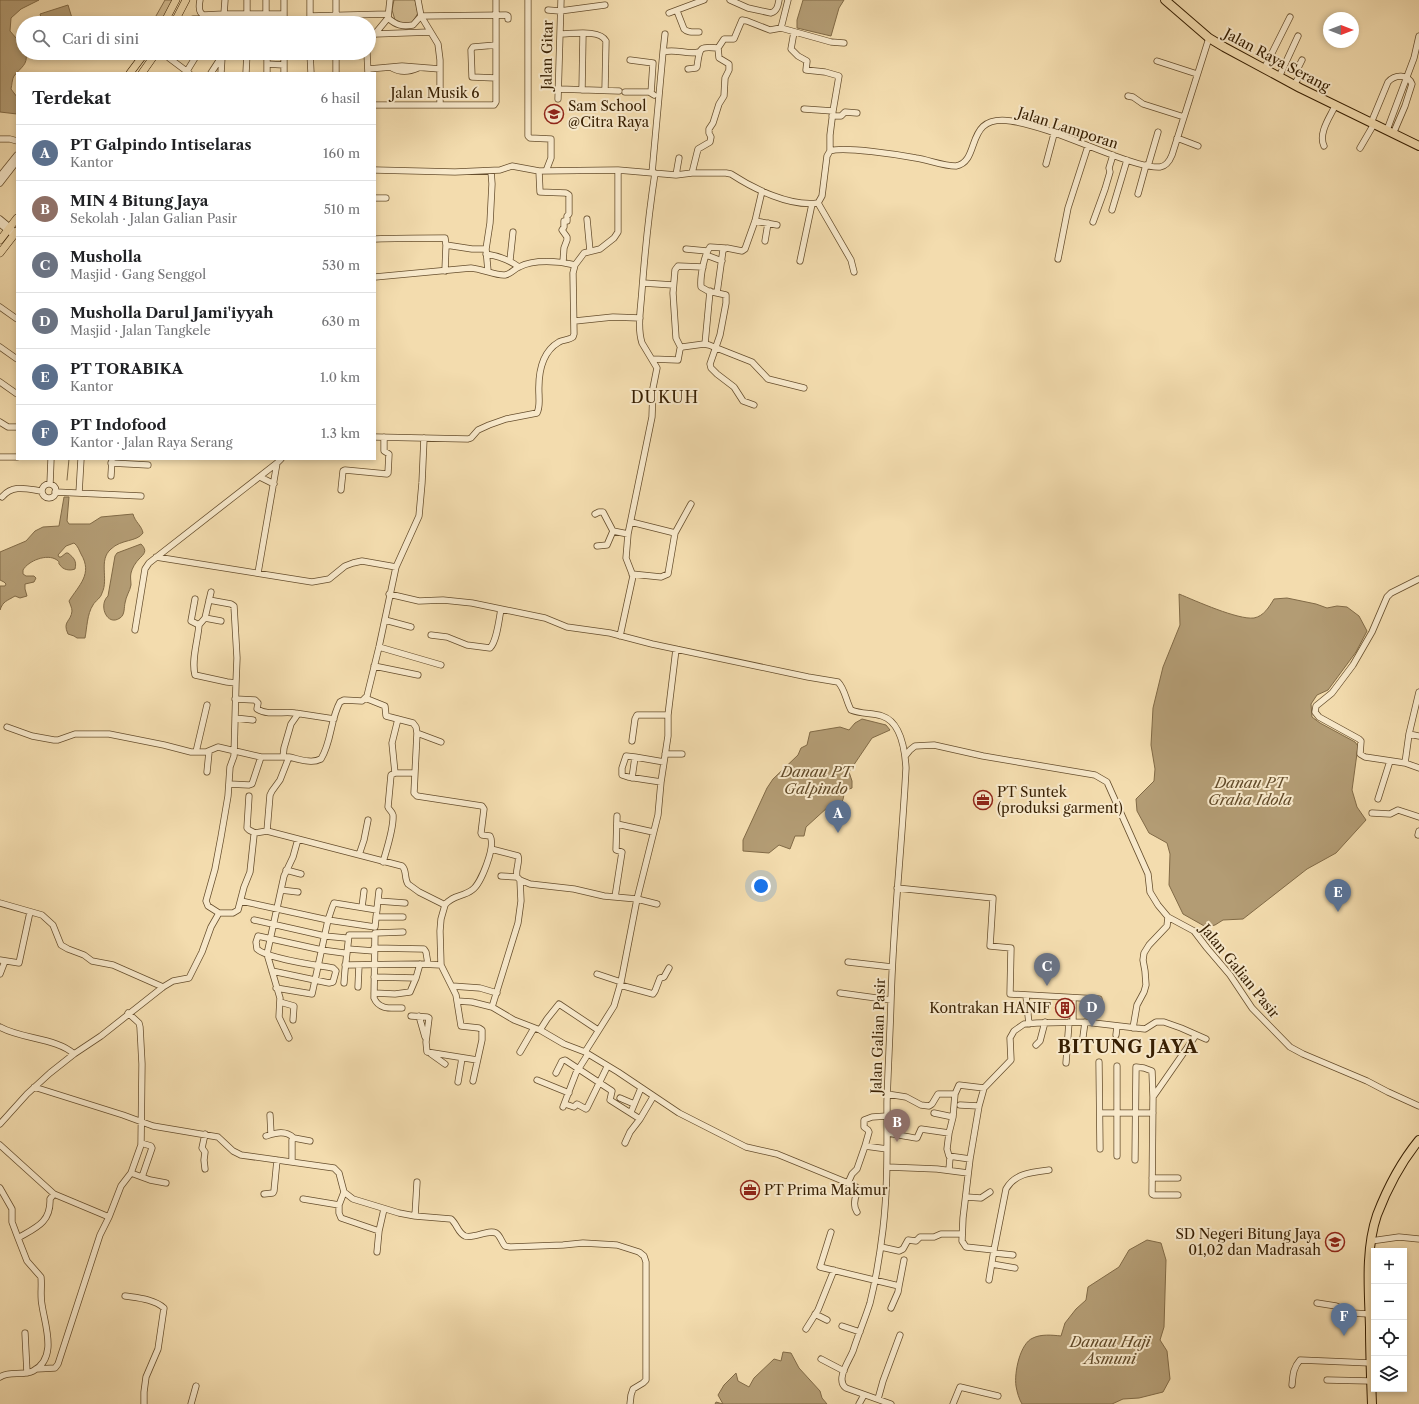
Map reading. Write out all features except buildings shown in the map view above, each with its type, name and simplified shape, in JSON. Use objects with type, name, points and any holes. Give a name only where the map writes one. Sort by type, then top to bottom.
[{"type":"highway","name":"Jalan Raya Serang","points":[[1166,0],[1209,38],[1294,85],[1419,146]]},
{"type":"highway","points":[[1371,1363],[1369,1263],[1371,1241],[1377,1216],[1388,1191],[1403,1162],[1419,1140]]},
{"type":"highway","points":[[1371,1392],[1372,1404]]},
{"type":"main road","points":[[168,16],[176,0]]},
{"type":"main road","points":[[178,16],[186,0]]},
{"type":"main road","points":[[131,72],[139,60]]},
{"type":"main road","points":[[143,72],[151,60]]},
{"type":"main road","points":[[0,240],[16,219]]},
{"type":"main road","points":[[0,253],[16,233]]},
{"type":"street","points":[[193,0],[200,1],[199,8],[202,14],[211,16]]},
{"type":"street","points":[[224,16],[225,0]]},
{"type":"street","points":[[247,0],[247,14]]},
{"type":"street","points":[[266,0],[266,14]]},
{"type":"street","points":[[238,16],[247,14],[284,14],[284,0]]},
{"type":"street","points":[[310,0],[310,16],[388,16],[400,26],[413,25],[421,16],[508,15],[508,20]]},
{"type":"street","points":[[336,0],[336,15]]},
{"type":"street","points":[[376,33],[388,16],[390,0]]},
{"type":"street","points":[[418,0],[421,16],[438,44],[440,105]]},
{"type":"street","points":[[496,0],[496,15],[496,45],[496,78],[472,77],[471,50],[473,47],[496,45]]},
{"type":"street","points":[[528,0],[528,138],[551,139],[551,158],[546,170]]},
{"type":"street","name":"Jalan Gitar","points":[[558,99],[561,0]]},
{"type":"street","points":[[669,13],[704,0]]},
{"type":"street","points":[[730,0],[748,8],[771,13],[775,12],[777,9],[779,0]]},
{"type":"street","points":[[781,28],[788,0]]},
{"type":"street","name":"Jalan Gitar","points":[[548,10],[560,11],[605,5]]},
{"type":"street","points":[[677,11],[686,31],[699,32]]},
{"type":"street","points":[[1264,69],[1290,16]]},
{"type":"street","points":[[692,173],[698,149],[710,142],[711,137],[709,129],[713,123],[719,104],[724,96],[725,78],[729,64],[719,58],[718,48],[724,39],[734,39],[742,20],[770,30],[781,28],[831,42],[844,43]]},
{"type":"street","points":[[376,34],[430,32]]},
{"type":"street","points":[[796,32],[791,50],[807,61],[806,70],[825,72],[839,76],[833,114],[830,150],[827,156],[822,196],[815,203],[800,261]]},
{"type":"street","points":[[560,34],[596,34],[604,37],[606,41],[605,90]]},
{"type":"street","points":[[582,90],[583,34]]},
{"type":"street","points":[[620,636],[632,583],[632,574],[626,558],[628,534],[652,417],[653,388],[657,368],[641,338],[640,318],[665,34]]},
{"type":"street","points":[[1279,77],[1298,36]]},
{"type":"street","points":[[1390,132],[1406,78],[1414,58],[1419,36]]},
{"type":"street","name":"Jalan Lamporan","points":[[830,150],[841,149],[873,152],[916,158],[956,166],[964,163],[982,127],[991,122],[1000,120],[1041,129],[1127,160],[1159,167],[1163,166],[1170,160],[1209,38]]},
{"type":"street","points":[[663,52],[671,50],[694,53],[698,52],[703,47],[718,48]]},
{"type":"street","points":[[688,69],[697,67],[698,52]]},
{"type":"street","points":[[172,60],[188,72],[194,60]]},
{"type":"street","points":[[212,72],[219,60]]},
{"type":"street","points":[[221,72],[222,60]]},
{"type":"street","points":[[246,60],[246,72]]},
{"type":"street","points":[[267,60],[267,72]]},
{"type":"street","points":[[284,60],[284,72]]},
{"type":"street","points":[[310,60],[311,72]]},
{"type":"street","points":[[336,60],[336,72]]},
{"type":"street","points":[[367,60],[368,71],[402,66],[440,69]]},
{"type":"street","points":[[630,60],[653,63],[651,93]]},
{"type":"street","points":[[1294,85],[1299,77],[1298,68],[1302,60]]},
{"type":"street","points":[[1157,61],[1197,74]]},
{"type":"street","points":[[267,64],[284,65]]},
{"type":"street","points":[[1360,148],[1373,123],[1388,82],[1391,78],[1398,76],[1406,78],[1412,84],[1405,106],[1390,132]]},
{"type":"street","name":"Jalan Musik 6","points":[[376,105],[494,105],[496,102],[496,78]]},
{"type":"street","points":[[559,89],[649,92],[659,96]]},
{"type":"street","points":[[1128,96],[1144,104],[1184,117]]},
{"type":"street","points":[[1324,146],[1322,140],[1324,129],[1336,106]]},
{"type":"street","points":[[804,109],[842,116],[845,112],[857,114]]},
{"type":"street","points":[[1138,194],[1158,132]]},
{"type":"street","points":[[1046,164],[1054,134]]},
{"type":"street","points":[[1177,138],[1198,146]]},
{"type":"street","points":[[0,139],[16,141]]},
{"type":"street","points":[[1058,259],[1068,208],[1088,146]]},
{"type":"street","points":[[0,176],[16,155]]},
{"type":"street","points":[[1093,222],[1106,189],[1110,172],[1109,168],[1113,155]]},
{"type":"street","points":[[676,175],[679,158]]},
{"type":"street","points":[[1112,210],[1127,160]]},
{"type":"street","points":[[0,183],[16,162]]},
{"type":"street","points":[[376,170],[449,172],[491,171],[512,166],[539,171],[618,170],[676,175],[692,173],[720,173],[732,174],[762,191],[779,198],[793,202],[815,203]]},
{"type":"street","points":[[376,437],[468,439],[471,438],[478,430],[489,424],[536,413],[539,408],[538,385],[544,356],[559,342],[573,337],[573,273],[575,265],[582,255],[590,251],[600,249],[614,238],[618,232],[618,170]]},
{"type":"street","points":[[488,271],[486,251],[490,223],[492,184],[491,171]]},
{"type":"street","points":[[539,171],[540,192],[569,194],[569,214],[567,216],[567,221],[564,221],[564,227],[562,230],[567,237],[564,248],[563,262]]},
{"type":"street","points":[[754,405],[744,401],[729,383],[711,368],[710,362],[721,330],[727,297],[723,294],[701,287],[700,285],[706,253],[712,246],[742,251],[744,250],[755,221],[762,191]]},
{"type":"street","points":[[376,198],[386,198]]},
{"type":"street","points":[[815,203],[851,260],[854,272]]},
{"type":"street","points":[[0,219],[16,233]]},
{"type":"street","points":[[588,219],[590,251]]},
{"type":"street","points":[[755,221],[777,225]]},
{"type":"street","points":[[765,241],[768,223]]},
{"type":"street","points":[[0,224],[9,228]]},
{"type":"street","points":[[510,260],[513,232]]},
{"type":"street","points":[[376,239],[404,237],[416,239],[444,238],[446,245],[445,271]]},
{"type":"street","points":[[446,245],[486,251],[510,260],[519,267]]},
{"type":"street","points":[[717,293],[725,248]]},
{"type":"street","points":[[686,249],[706,253],[722,261]]},
{"type":"street","points":[[376,277],[471,268],[504,275],[510,274],[519,267],[541,262],[563,262],[575,265]]},
{"type":"street","points":[[652,359],[678,360],[681,348],[676,338],[673,285],[675,270],[678,266],[703,267]]},
{"type":"street","points":[[643,283],[673,285]]},
{"type":"street","points":[[705,344],[710,291]]},
{"type":"street","points":[[0,306],[16,318]]},
{"type":"street","points":[[574,321],[613,317],[640,318]]},
{"type":"street","points":[[681,348],[705,344],[752,362],[768,379],[804,388]]},
{"type":"street","points":[[0,347],[16,358]]},
{"type":"street","points":[[0,382],[16,393]]},
{"type":"street","points":[[0,422],[8,427],[16,427]]},
{"type":"street","points":[[341,490],[343,472],[345,470],[388,473],[389,454],[384,451],[384,437]]},
{"type":"street","points":[[7,727],[26,734],[54,740],[75,734],[86,733],[114,735],[196,752],[209,752],[218,748],[261,757],[286,757],[309,761],[318,761],[321,759],[331,735],[334,719],[340,702],[344,700],[362,701],[365,698],[379,647],[389,594],[396,567],[419,516],[424,438]]},
{"type":"street","points":[[0,457],[16,456]]},
{"type":"street","points":[[50,484],[51,460]]},
{"type":"street","points":[[79,493],[81,460]]},
{"type":"street","points":[[111,476],[112,461],[148,465]]},
{"type":"street","points":[[258,573],[279,461]]},
{"type":"street","points":[[135,630],[145,569],[149,562],[279,461]]},
{"type":"street","points":[[260,477],[274,484]]},
{"type":"street","points":[[42,492],[43,487],[46,484],[50,484]]},
{"type":"street","points":[[50,484],[55,488],[55,492]]},
{"type":"street","points":[[0,498],[14,489],[42,492],[47,497],[54,495],[55,492],[141,496]]},
{"type":"street","points":[[632,574],[661,576],[668,574],[675,533],[691,504]]},
{"type":"street","points":[[596,514],[603,512],[613,530],[628,534]]},
{"type":"street","points":[[631,522],[675,533]]},
{"type":"street","points":[[597,546],[607,545],[613,530]]},
{"type":"street","points":[[156,557],[312,582],[330,579],[345,566],[353,563],[362,562],[396,567]]},
{"type":"street","points":[[1419,580],[1387,597],[1372,632],[1352,665],[1332,693],[1318,704],[1315,709],[1315,712],[1319,717],[1359,739],[1361,741],[1361,754],[1369,758],[1405,763],[1419,768]]},
{"type":"street","points":[[211,592],[204,618],[199,625],[195,649],[195,675],[236,683]]},
{"type":"street","points":[[389,594],[419,601],[443,600],[472,603],[545,618],[567,627],[620,636],[808,677],[838,682],[842,686],[844,696],[851,710],[885,717],[894,726],[900,736],[906,754],[915,746],[934,745],[983,756],[1095,775],[1101,778],[1107,782],[1148,874],[1150,892],[1168,917],[1167,926],[1148,945],[1143,956],[1146,985],[1137,1005],[1133,1028]]},
{"type":"street","points":[[195,599],[191,621],[199,625]]},
{"type":"street","points":[[209,600],[231,604],[234,606],[237,658],[234,752],[230,767],[229,784],[215,869],[206,901],[208,906],[219,913],[230,913],[238,910],[244,887],[250,872],[255,833]]},
{"type":"street","points":[[432,635],[447,637],[466,645],[490,648],[494,640],[501,609]]},
{"type":"street","points":[[204,618],[221,621]]},
{"type":"street","points":[[384,620],[410,627]]},
{"type":"street","points":[[379,647],[441,665]]},
{"type":"street","points":[[607,1067],[586,1109],[577,1104],[574,1107],[564,1106],[586,1053],[598,1030],[614,1006],[621,983],[637,899],[658,815],[660,782],[668,736],[668,715],[676,649]]},
{"type":"street","points":[[374,666],[418,675]]},
{"type":"street","points":[[1405,763],[1409,734],[1419,692]]},
{"type":"street","points":[[365,698],[385,706],[386,716],[413,723],[416,727],[417,733],[413,790],[417,796],[483,807],[484,809],[481,833],[482,835],[491,837],[492,843],[485,867],[474,889],[453,897],[445,905],[441,919],[440,931],[441,965],[452,986],[457,1001],[461,1026],[479,1028],[482,1030],[482,1040],[473,1082]]},
{"type":"street","points":[[235,699],[255,700],[258,702],[258,709],[260,711],[334,719]]},
{"type":"street","points":[[196,752],[207,705]]},
{"type":"street","points":[[267,831],[270,795],[280,780],[286,757],[284,748],[291,724],[298,714]]},
{"type":"street","points":[[632,741],[637,715],[668,715]]},
{"type":"street","points":[[235,718],[253,720]]},
{"type":"street","points":[[383,862],[391,830],[393,814],[388,807],[392,775],[395,773],[392,743],[398,719]]},
{"type":"street","points":[[417,733],[441,742]]},
{"type":"street","points":[[1409,734],[1419,736]]},
{"type":"street","points":[[207,772],[209,752]]},
{"type":"street","points":[[665,754],[682,754]]},
{"type":"street","name":"Jalan Galian Pasir","points":[[844,1371],[867,1311],[881,1247],[887,1167],[887,1094],[892,967],[904,819],[906,754]]},
{"type":"street","points":[[660,782],[632,778],[622,775],[621,772],[626,756],[664,762]]},
{"type":"street","points":[[229,784],[252,784],[261,757]]},
{"type":"street","points":[[632,778],[635,757]]},
{"type":"street","points":[[1378,799],[1390,761]]},
{"type":"street","points":[[395,773],[414,773]]},
{"type":"street","points":[[249,796],[247,828],[249,830],[255,833],[267,831],[403,867],[406,882],[408,884],[419,892],[445,905]]},
{"type":"street","points":[[1372,813],[1390,814],[1398,810],[1419,817]]},
{"type":"street","points":[[615,897],[622,852],[616,850],[617,816]]},
{"type":"street","points":[[359,855],[368,820]]},
{"type":"street","points":[[617,824],[653,832]]},
{"type":"street","points":[[289,1038],[279,1017],[280,1002],[267,954],[286,870],[293,857],[298,839]]},
{"type":"street","points":[[491,849],[518,856],[519,859],[516,873],[519,879],[521,901],[518,923],[492,1007]]},
{"type":"street","points":[[286,870],[301,874]]},
{"type":"street","points":[[501,876],[519,879],[530,884],[574,889],[615,897],[637,899],[657,904]]},
{"type":"street","points":[[898,888],[993,898],[990,946],[1011,948],[1010,994],[1099,999]]},
{"type":"street","points":[[281,890],[298,892]]},
{"type":"street","points":[[362,907],[364,891]]},
{"type":"street","points":[[241,901],[328,920],[375,927],[379,891]]},
{"type":"street","points":[[378,901],[405,903]]},
{"type":"street","points":[[0,903],[42,915],[50,921],[55,928],[62,945],[68,949],[84,955],[92,961],[114,965],[162,987]]},
{"type":"street","points":[[276,988],[312,994],[328,920],[334,904],[377,910]]},
{"type":"street","points":[[0,974],[2,961],[19,963],[30,912]]},
{"type":"street","points":[[0,1124],[34,1087],[74,1054],[101,1036],[162,987],[173,981],[188,979],[191,976],[202,952],[209,930],[219,913]]},
{"type":"street","points":[[376,917],[403,917]]},
{"type":"street","name":"Jalan Galian Pasir","points":[[1168,917],[1194,931],[1230,974],[1252,1008],[1290,1047],[1419,1106]]},
{"type":"street","points":[[254,920],[325,936],[346,938]]},
{"type":"street","points":[[344,983],[346,951],[350,935],[375,935],[375,933],[403,932]]},
{"type":"street","points":[[375,935],[374,993],[376,1003],[382,1007],[402,1008]]},
{"type":"street","points":[[272,971],[329,983],[333,982],[335,969],[267,954],[257,949],[257,938],[260,936],[322,950],[346,951],[374,949],[424,949],[428,964]]},
{"type":"street","points":[[848,962],[892,967]]},
{"type":"street","points":[[374,993],[395,994],[410,992],[420,964]]},
{"type":"street","points":[[345,965],[441,965]]},
{"type":"street","points":[[358,987],[359,965]]},
{"type":"street","points":[[597,974],[653,994],[660,978],[664,977],[669,968]]},
{"type":"street","points":[[374,977],[416,978]]},
{"type":"street","points":[[452,986],[480,988],[497,993]]},
{"type":"street","points":[[840,993],[891,1000]]},
{"type":"street","points":[[1026,996],[1029,1024]]},
{"type":"street","points":[[1066,1063],[1073,998]]},
{"type":"street","points":[[457,1001],[472,1002],[492,1007],[514,1020],[540,1030],[564,1044],[586,1053],[607,1067],[618,1072],[653,1097],[679,1113],[746,1147],[777,1154],[856,1187],[857,1193],[854,1205],[857,1212]]},
{"type":"street","points":[[280,1002],[294,1006],[293,1020]]},
{"type":"street","points":[[540,1030],[559,1004],[598,1030]]},
{"type":"street","points":[[0,1377],[3,1375],[27,1373],[36,1369],[55,1368],[58,1364],[100,1235],[121,1186],[131,1173],[136,1160],[141,1143],[142,1064],[140,1027],[139,1023],[128,1013]]},
{"type":"street","points":[[410,1016],[429,1018],[426,1042]]},
{"type":"street","points":[[419,1016],[427,1052],[445,1066],[447,1056]]},
{"type":"street","points":[[1036,1045],[1040,1041],[1045,1022]]},
{"type":"street","points":[[1013,1255],[966,1247],[962,1241],[962,1234],[968,1173],[979,1106],[984,1088],[1011,1060],[1010,1038],[1014,1031],[1024,1024],[1045,1022],[1085,1022],[1133,1028],[1146,1028],[1156,1022],[1164,1022],[1206,1039]]},
{"type":"street","points":[[1083,1037],[1085,1022]]},
{"type":"street","points":[[1116,1035],[1117,1026]]},
{"type":"street","points":[[0,1027],[12,1033],[57,1045],[74,1054]]},
{"type":"street","points":[[520,1052],[534,1028]]},
{"type":"street","points":[[1153,1097],[1196,1035]]},
{"type":"street","points":[[430,1053],[477,1060]]},
{"type":"street","points":[[458,1082],[462,1058]]},
{"type":"street","points":[[556,1072],[564,1060],[612,1091],[610,1100],[640,1119]]},
{"type":"street","points":[[1100,1062],[1100,1148]]},
{"type":"street","points":[[1117,1066],[1118,1156]]},
{"type":"street","points":[[1135,1160],[1134,1113],[1136,1067],[1152,1071],[1152,1195],[1178,1195]]},
{"type":"street","points":[[537,1080],[569,1093]]},
{"type":"street","points":[[949,1170],[950,1157],[947,1149],[953,1117],[955,1094],[959,1085],[984,1088]]},
{"type":"street","points":[[34,1087],[141,1122],[169,1129],[212,1135],[220,1138],[236,1153],[336,1169],[344,1192],[339,1205],[338,1213],[342,1218],[379,1231]]},
{"type":"street","points":[[631,1112],[641,1088]]},
{"type":"street","points":[[887,1094],[906,1097],[929,1106],[938,1094],[955,1094]]},
{"type":"street","points":[[625,1143],[630,1132],[640,1119],[653,1097]]},
{"type":"street","points":[[620,1098],[634,1104]]},
{"type":"street","points":[[960,1105],[979,1106]]},
{"type":"street","points":[[934,1113],[953,1117]]},
{"type":"street","points":[[1101,1113],[1153,1113]]},
{"type":"street","points":[[270,1115],[268,1135],[287,1133],[294,1138],[310,1141]]},
{"type":"street","points":[[848,1183],[856,1169],[865,1146],[868,1130],[864,1127],[864,1120],[872,1117],[887,1116]]},
{"type":"street","points":[[888,1133],[904,1135],[914,1141],[921,1129],[949,1133]]},
{"type":"street","points":[[205,1134],[202,1148],[205,1152],[205,1169]]},
{"type":"street","points":[[292,1162],[292,1140],[294,1138]]},
{"type":"street","points":[[141,1143],[151,1146],[152,1148],[142,1177]]},
{"type":"street","points":[[0,1145],[54,1194],[109,1217]]},
{"type":"street","points":[[865,1146],[887,1149]]},
{"type":"street","points":[[950,1157],[970,1159]]},
{"type":"street","points":[[264,1194],[273,1193],[274,1191],[277,1160]]},
{"type":"street","points":[[887,1167],[930,1168],[968,1173]]},
{"type":"street","points":[[989,1280],[1008,1185],[1016,1177],[1033,1172],[1050,1170]]},
{"type":"street","points":[[131,1173],[166,1183]]},
{"type":"street","points":[[1152,1178],[1178,1178]]},
{"type":"street","points":[[415,1216],[417,1182]]},
{"type":"street","points":[[0,1188],[12,1209],[12,1222],[30,1265],[42,1278],[42,1304],[47,1330],[48,1351],[44,1360],[36,1369]]},
{"type":"street","points":[[344,1192],[353,1199],[384,1209],[415,1216],[451,1219],[459,1231],[467,1236],[496,1233],[503,1244],[507,1247],[590,1243],[617,1245],[633,1249],[642,1254],[647,1268],[646,1380],[633,1389],[630,1404]]},
{"type":"street","points":[[857,1193],[886,1192]]},
{"type":"street","points":[[966,1197],[981,1198],[990,1192]]},
{"type":"street","points":[[18,1238],[42,1224],[50,1207],[50,1199],[54,1194]]},
{"type":"street","points":[[303,1199],[339,1205]]},
{"type":"street","points":[[377,1252],[379,1231],[384,1209]]},
{"type":"street","points":[[831,1232],[820,1267],[899,1286]]},
{"type":"street","points":[[881,1247],[899,1251],[903,1249],[908,1240],[916,1241],[922,1237],[934,1237],[941,1234],[962,1234]]},
{"type":"street","points":[[1371,1241],[1399,1237],[1419,1239]]},
{"type":"street","points":[[891,1308],[898,1292],[904,1260]]},
{"type":"street","points":[[992,1264],[1015,1268]]},
{"type":"street","points":[[806,1329],[815,1314],[834,1270]]},
{"type":"street","points":[[125,1296],[158,1303],[164,1308],[158,1349],[146,1377],[144,1404]]},
{"type":"street","points":[[1318,1303],[1336,1306],[1352,1313],[1369,1314]]},
{"type":"street","points":[[815,1314],[827,1320]]},
{"type":"street","points":[[842,1326],[860,1332]]},
{"type":"street","points":[[25,1333],[27,1373]]},
{"type":"street","points":[[878,1399],[900,1335]]},
{"type":"street","points":[[821,1359],[844,1371],[841,1381],[844,1386],[864,1395],[891,1404]]},
{"type":"street","points":[[1292,1385],[1293,1371],[1295,1365],[1300,1360],[1371,1363]]},
{"type":"street","points":[[1328,1380],[1371,1381]]},
{"type":"street","points":[[191,1404],[196,1386]]},
{"type":"street","points":[[953,1404],[960,1387],[998,1396]]},
{"type":"street","points":[[859,1404],[864,1395]]},
{"type":"shaded area","points":[[165,0],[176,0],[168,16],[156,16]]},
{"type":"shaded area","points":[[394,0],[415,0],[418,13],[412,23],[403,24],[395,20],[392,10]]},
{"type":"water","points":[[0,0],[39,0],[21,9],[11,18],[10,31],[16,38],[16,60],[26,60],[23,66],[16,72],[12,82],[11,89],[16,96],[16,114],[0,112]]},
{"type":"water","points":[[803,0],[844,0],[839,8],[831,36],[797,28],[797,20]]},
{"type":"water","points":[[68,5],[71,16],[41,16],[40,14]]},
{"type":"water","points":[[64,497],[69,497],[67,521],[69,524],[90,524],[101,517],[133,514],[143,533],[137,538],[115,546],[107,553],[104,564],[104,588],[91,609],[85,638],[77,638],[68,634],[66,630],[66,624],[72,611],[69,601],[83,579],[86,568],[78,548],[74,543],[66,546],[58,555],[61,557],[68,553],[72,556],[76,564],[75,569],[65,569],[61,567],[58,561],[48,557],[33,561],[23,570],[23,574],[26,576],[34,576],[36,578],[34,582],[25,584],[27,596],[20,598],[15,596],[4,603],[0,610],[0,586],[5,586],[6,584],[0,580],[0,552],[26,541],[35,531],[43,527],[59,526]]},
{"type":"water","points":[[141,544],[145,551],[135,563],[132,571],[131,585],[123,615],[120,618],[111,620],[105,614],[104,604],[108,596],[115,556],[117,553]]},
{"type":"water","name":"Danau PT Graha Idola","points":[[1179,594],[1217,609],[1247,618],[1254,618],[1261,615],[1266,611],[1274,599],[1287,598],[1316,604],[1327,608],[1337,606],[1347,607],[1359,616],[1367,631],[1356,652],[1328,690],[1317,695],[1311,704],[1312,717],[1355,742],[1358,746],[1352,790],[1357,807],[1366,820],[1336,853],[1307,869],[1243,919],[1223,920],[1215,925],[1206,927],[1183,914],[1169,885],[1170,854],[1167,843],[1149,833],[1137,811],[1136,799],[1154,781],[1155,769],[1151,745],[1153,708],[1163,667],[1180,625]]},
{"type":"water","name":"Danau PT Galpindo","points":[[862,719],[886,725],[890,730],[872,738],[849,772],[852,781],[852,788],[844,791],[844,797],[840,804],[833,809],[828,807],[806,827],[804,836],[795,836],[790,849],[779,845],[769,853],[743,851],[743,840],[767,788],[773,779],[798,755],[801,748],[807,745],[810,732],[840,727],[849,730],[855,723]]},
{"type":"water","name":"Danau Haji Asmuni","points":[[1147,1240],[1161,1243],[1166,1260],[1164,1327],[1160,1340],[1167,1351],[1170,1379],[1163,1392],[1139,1398],[1123,1399],[1112,1404],[1022,1404],[1016,1386],[1016,1374],[1021,1352],[1028,1341],[1039,1336],[1061,1336],[1065,1323],[1076,1309],[1086,1300],[1088,1287],[1119,1267],[1129,1250]]},
{"type":"water","points":[[783,1352],[791,1353],[799,1368],[820,1391],[822,1398],[827,1404],[723,1404],[718,1395],[724,1385],[736,1373],[738,1381],[749,1387],[754,1378],[774,1359],[781,1361]]},
{"type":"waterway","points":[[67,480],[69,460]]},
{"type":"place","name":"Sam School @Citra Raya","points":[[554,114]]},
{"type":"place","name":"PT Suntek (produksi garment)","points":[[983,800]]},
{"type":"place","name":"PT Galpindo Intiselaras","points":[[838,833]]},
{"type":"place","name":"PT TORABIKA","points":[[1338,912]]},
{"type":"place","name":"Musholla","points":[[1047,986]]},
{"type":"place","name":"Kontrakan HANIF","points":[[1065,1008]]},
{"type":"place","name":"Musholla Darul Jami'iyyah","points":[[1092,1027]]},
{"type":"place","name":"MIN 4 Bitung Jaya","points":[[897,1142]]},
{"type":"place","name":"PT Prima Makmur","points":[[750,1190]]},
{"type":"place","name":"SD Negeri Bitung Jaya 01,02 dan Madrasah","points":[[1335,1242]]},
{"type":"place","name":"PT Indofood","points":[[1344,1336]]},
{"type":"district","name":"DUKUH","points":[[665,397]]},
{"type":"district","name":"BITUNG JAYA","points":[[1128,1047]]}]
